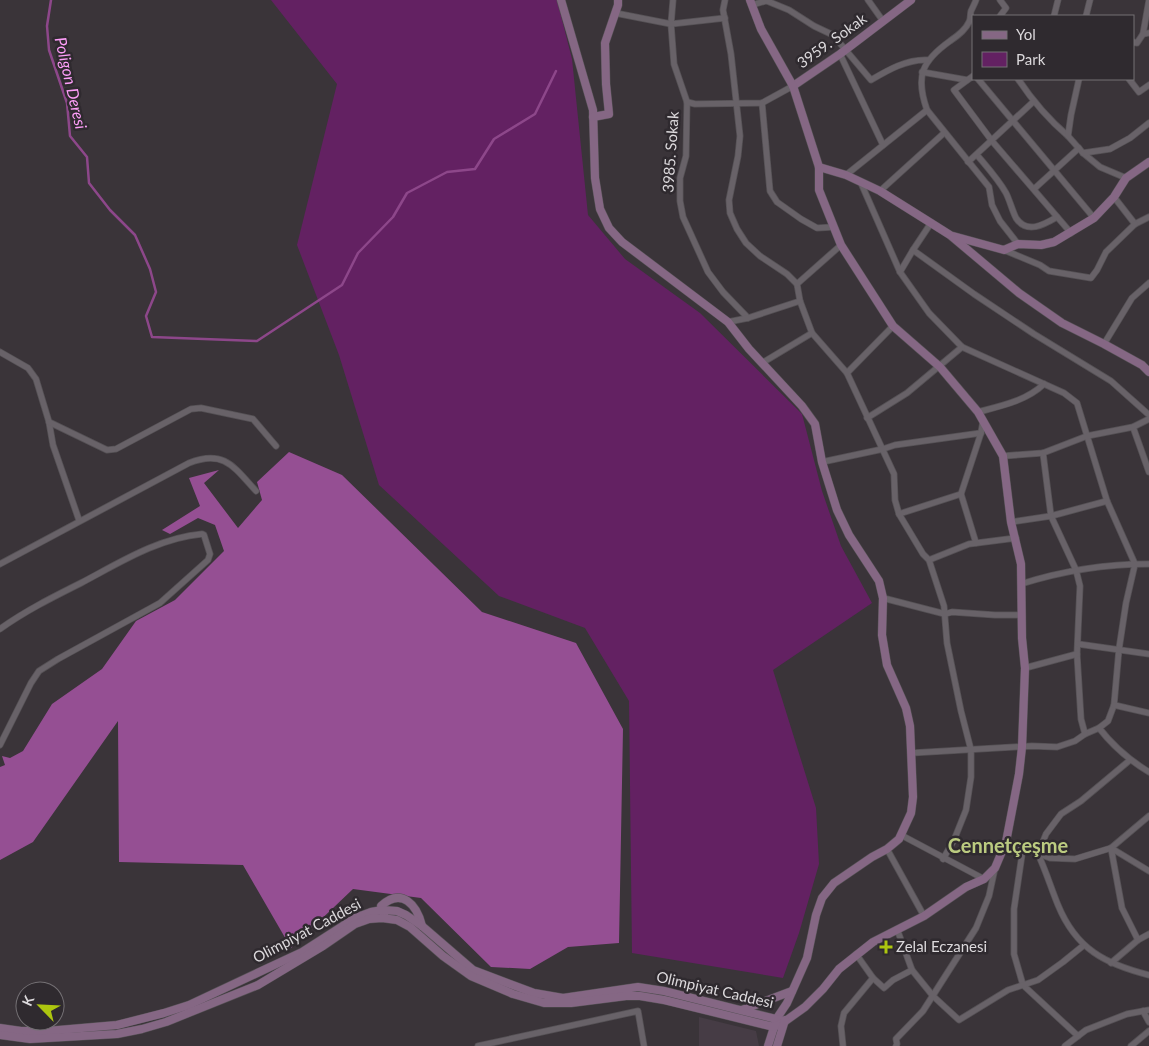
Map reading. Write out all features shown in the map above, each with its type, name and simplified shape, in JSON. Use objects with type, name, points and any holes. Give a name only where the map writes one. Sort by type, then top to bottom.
[{"type":"street","points":[[561,0],[593,110],[595,178],[600,209],[609,228],[622,242],[728,322],[762,363],[802,406],[815,424],[822,462],[836,510],[849,535],[879,581],[883,598],[882,635],[887,666],[906,708],[910,726],[913,797],[911,813],[899,839],[887,849],[834,883],[822,898],[816,915],[807,958],[780,1020],[777,1046]]},
{"type":"street","points":[[593,118],[609,114],[605,42],[618,0]]},
{"type":"street","name":"3985. Sokak","points":[[673,0],[670,24],[674,64],[687,102],[686,156],[680,178],[680,201],[683,218],[708,272],[723,292],[748,318]]},
{"type":"street","points":[[724,0],[723,10],[731,54],[740,136],[729,200],[730,213],[746,243],[760,256],[787,274],[798,284],[800,300],[812,333],[847,373],[894,474],[895,500],[899,514],[923,554],[929,560],[944,606],[948,649],[971,750],[971,777],[966,810],[954,840],[943,859]]},
{"type":"street","points":[[883,145],[843,52],[833,35],[814,26],[790,10],[768,0],[751,3],[761,29],[793,86],[819,167],[819,190],[842,245],[893,326],[940,366],[978,412],[1004,456],[1011,522],[1021,564],[1021,615],[1025,668],[1022,747],[1019,774],[1006,842],[994,868],[989,896],[976,928],[923,1011],[896,1039],[898,1046]]},
{"type":"street","points":[[868,0],[883,21]]},
{"type":"street","name":"3959. Sokak","points":[[793,86],[843,52],[911,0]]},
{"type":"street","points":[[976,0],[969,22],[956,37],[927,60],[922,72],[922,98],[927,110],[944,133],[989,187],[992,205],[1000,221],[1018,244]]},
{"type":"street","points":[[1000,0],[1006,8],[1001,15]]},
{"type":"street","points":[[1054,15],[1058,0]]},
{"type":"street","points":[[1086,15],[1090,0]]},
{"type":"street","points":[[1134,44],[1146,34],[1149,0]]},
{"type":"street","points":[[615,13],[670,24],[725,18]]},
{"type":"street","points":[[843,52],[871,80],[889,70],[916,60],[927,60]]},
{"type":"street","points":[[922,72],[970,78]]},
{"type":"street","points":[[970,78],[954,90],[992,141],[1071,233]]},
{"type":"street","points":[[979,80],[1094,218]]},
{"type":"street","points":[[1019,80],[1033,102],[1081,151],[1100,167],[1126,178]]},
{"type":"street","points":[[1068,136],[1079,80]]},
{"type":"street","points":[[1131,80],[1139,92],[1149,85]]},
{"type":"street","points":[[687,102],[695,104],[762,103],[793,86]]},
{"type":"street","points":[[968,162],[1033,102]]},
{"type":"street","points":[[762,103],[770,191],[777,202],[801,219],[817,228],[834,227]]},
{"type":"street","points":[[846,176],[927,110]]},
{"type":"street","points":[[1034,189],[1055,170],[1081,151],[1110,149],[1130,138],[1149,123]]},
{"type":"street","points":[[880,191],[944,133]]},
{"type":"street","points":[[977,155],[1000,182],[1017,220],[1024,226],[1034,228],[1045,224],[1057,216]]},
{"type":"street","points":[[1004,250],[1018,244],[1041,245],[1054,242],[1071,233],[1094,218],[1114,197],[1126,178],[1149,162]]},
{"type":"street","points":[[819,167],[846,176],[880,191],[950,236],[1019,293],[1062,323],[1142,365],[1149,372]]},
{"type":"street","points":[[861,183],[900,272],[929,313],[962,347],[1064,393],[1077,403],[1107,501],[1135,564],[1126,603],[1119,648],[1114,705],[1108,721],[1075,741],[1057,747],[1043,746],[910,753]]},
{"type":"street","points":[[1114,197],[1135,224]]},
{"type":"street","points":[[950,236],[1004,250],[1040,265],[1049,271],[1091,278],[1106,252],[1135,224],[1149,217]]},
{"type":"street","points":[[900,272],[912,250],[931,223]]},
{"type":"street","points":[[798,284],[842,245]]},
{"type":"street","points":[[912,250],[1034,334],[1111,381],[1149,416]]},
{"type":"street","points":[[1104,344],[1132,298],[1149,283]]},
{"type":"street","points":[[728,322],[748,318],[800,300]]},
{"type":"street","points":[[847,373],[893,326]]},
{"type":"street","points":[[762,363],[812,333]]},
{"type":"street","points":[[867,418],[907,393],[962,347]]},
{"type":"street","points":[[0,352],[28,368],[36,380],[54,445],[79,520]]},
{"type":"street","points":[[978,412],[999,408],[1035,392],[1044,384]]},
{"type":"street","points":[[49,422],[108,450],[116,449],[191,408],[201,408],[253,419],[276,446]]},
{"type":"street","points":[[1004,456],[1043,453],[1087,436],[1133,427],[1149,419]]},
{"type":"street","points":[[976,543],[961,494],[984,421]]},
{"type":"street","points":[[1133,427],[1149,472]]},
{"type":"street","points":[[822,462],[895,445],[981,432]]},
{"type":"street","points":[[1043,453],[1051,516],[1076,570],[1080,586],[1077,654],[1081,719],[1085,734]]},
{"type":"street","points":[[0,564],[79,520],[189,463],[203,458],[216,458],[227,462],[238,470],[256,491]]},
{"type":"street","points":[[899,514],[961,494]]},
{"type":"street","points":[[1011,522],[1051,516],[1107,501]]},
{"type":"street","points":[[0,629],[43,603],[134,555],[164,542],[189,535],[204,535],[210,554],[208,560],[160,603],[58,659],[39,672],[31,683],[0,745]]},
{"type":"street","points":[[929,560],[952,550],[976,543],[1016,538]]},
{"type":"street","points":[[1021,584],[1097,566],[1149,564]]},
{"type":"street","points":[[883,598],[945,614],[952,612],[1021,615]]},
{"type":"street","points":[[1078,644],[1119,648],[1149,654]]},
{"type":"street","points":[[1025,668],[1077,654]]},
{"type":"street","points":[[1114,705],[1149,713]]},
{"type":"street","points":[[1099,728],[1109,741],[1130,760],[1149,772]]},
{"type":"street","points":[[1130,760],[1081,801],[1061,814],[1046,834],[1038,854],[1059,906],[1069,925],[1084,944],[1111,963],[1149,975]]},
{"type":"street","points":[[1006,842],[1050,858],[1075,859],[1111,848],[1149,816]]},
{"type":"street","points":[[901,835],[943,859],[984,879]]},
{"type":"street","points":[[1023,848],[1014,910],[1014,954],[1023,985],[1078,1036]]},
{"type":"street","points":[[1111,848],[1149,871]]},
{"type":"street","points":[[1111,848],[1122,908],[1138,940]]},
{"type":"street","points":[[887,849],[924,916]]},
{"type":"street","points":[[780,1020],[805,1007],[839,969],[856,954],[873,942],[924,916],[966,887],[984,879],[994,868]]},
{"type":"street","points":[[397,920],[387,916],[382,910],[381,906],[389,899],[404,900],[416,908],[422,926]]},
{"type":"street","name":"Olimpiyat Caddesi","points":[[0,1028],[21,1031],[55,1031],[117,1025],[164,1013],[189,1005],[302,952],[355,918],[382,910],[397,911],[406,915],[422,926],[474,970],[534,993],[563,998],[638,987],[664,991],[780,1020],[774,1027],[664,1000],[640,996],[571,1003],[544,1003],[513,994],[471,976],[415,931],[397,920],[382,918],[369,919],[355,924],[323,946],[258,985],[192,1013],[142,1030],[117,1034],[30,1039],[0,1035]]},
{"type":"street","points":[[897,929],[912,970],[933,996],[959,1020],[1008,990],[1038,980],[1084,944]]},
{"type":"street","points":[[1111,963],[1138,940],[1149,934]]},
{"type":"street","points":[[856,954],[873,978],[884,988],[893,980],[912,970]]},
{"type":"street","points":[[843,1046],[841,1026],[844,1013],[873,978]]},
{"type":"street","points":[[740,1010],[753,1007],[792,991]]},
{"type":"street","points":[[1065,1046],[1086,1030],[1126,1014],[1146,1010],[1149,1022]]},
{"type":"street","points":[[478,1046],[638,1011],[644,1046]]},
{"type":"street","points":[[768,1046],[774,1027]]},
{"type":"street","points":[[1131,1046],[1149,1031]]},
{"type":"shaded area","points":[[289,452],[342,475],[482,612],[576,643],[623,729],[619,943],[568,947],[530,969],[491,967],[421,898],[353,889],[291,948],[243,865],[119,862],[118,721],[33,842],[0,860],[0,767],[5,765],[2,756],[10,758],[23,751],[52,704],[102,669],[136,621],[175,600],[224,551],[215,525],[198,518],[170,534],[162,530],[200,506],[189,478],[219,470],[204,483],[238,528],[262,500],[257,482]]},
{"type":"shaded area","points":[[699,1017],[756,1031],[759,1046],[699,1046]]},
{"type":"green space","points":[[271,0],[557,0],[572,59],[588,215],[625,259],[700,313],[802,414],[822,491],[841,546],[872,603],[773,670],[816,808],[819,864],[799,933],[783,978],[632,953],[629,701],[585,628],[499,596],[379,485],[339,355],[297,245],[337,84]]},
{"type":"waterway","name":"Poligon Deresi","points":[[51,0],[47,26],[49,50],[67,103],[70,136],[87,157],[89,183],[110,210],[135,235],[150,269],[156,292],[146,316],[152,337],[257,341],[342,285],[358,253],[393,217],[407,193],[447,172],[475,169],[494,139],[535,114],[556,71]]},
{"type":"place","name":"Zelal Eczanesi","points":[[886,947]]},
{"type":"district","name":"Cennetçeşme","points":[[1008,846]]}]
